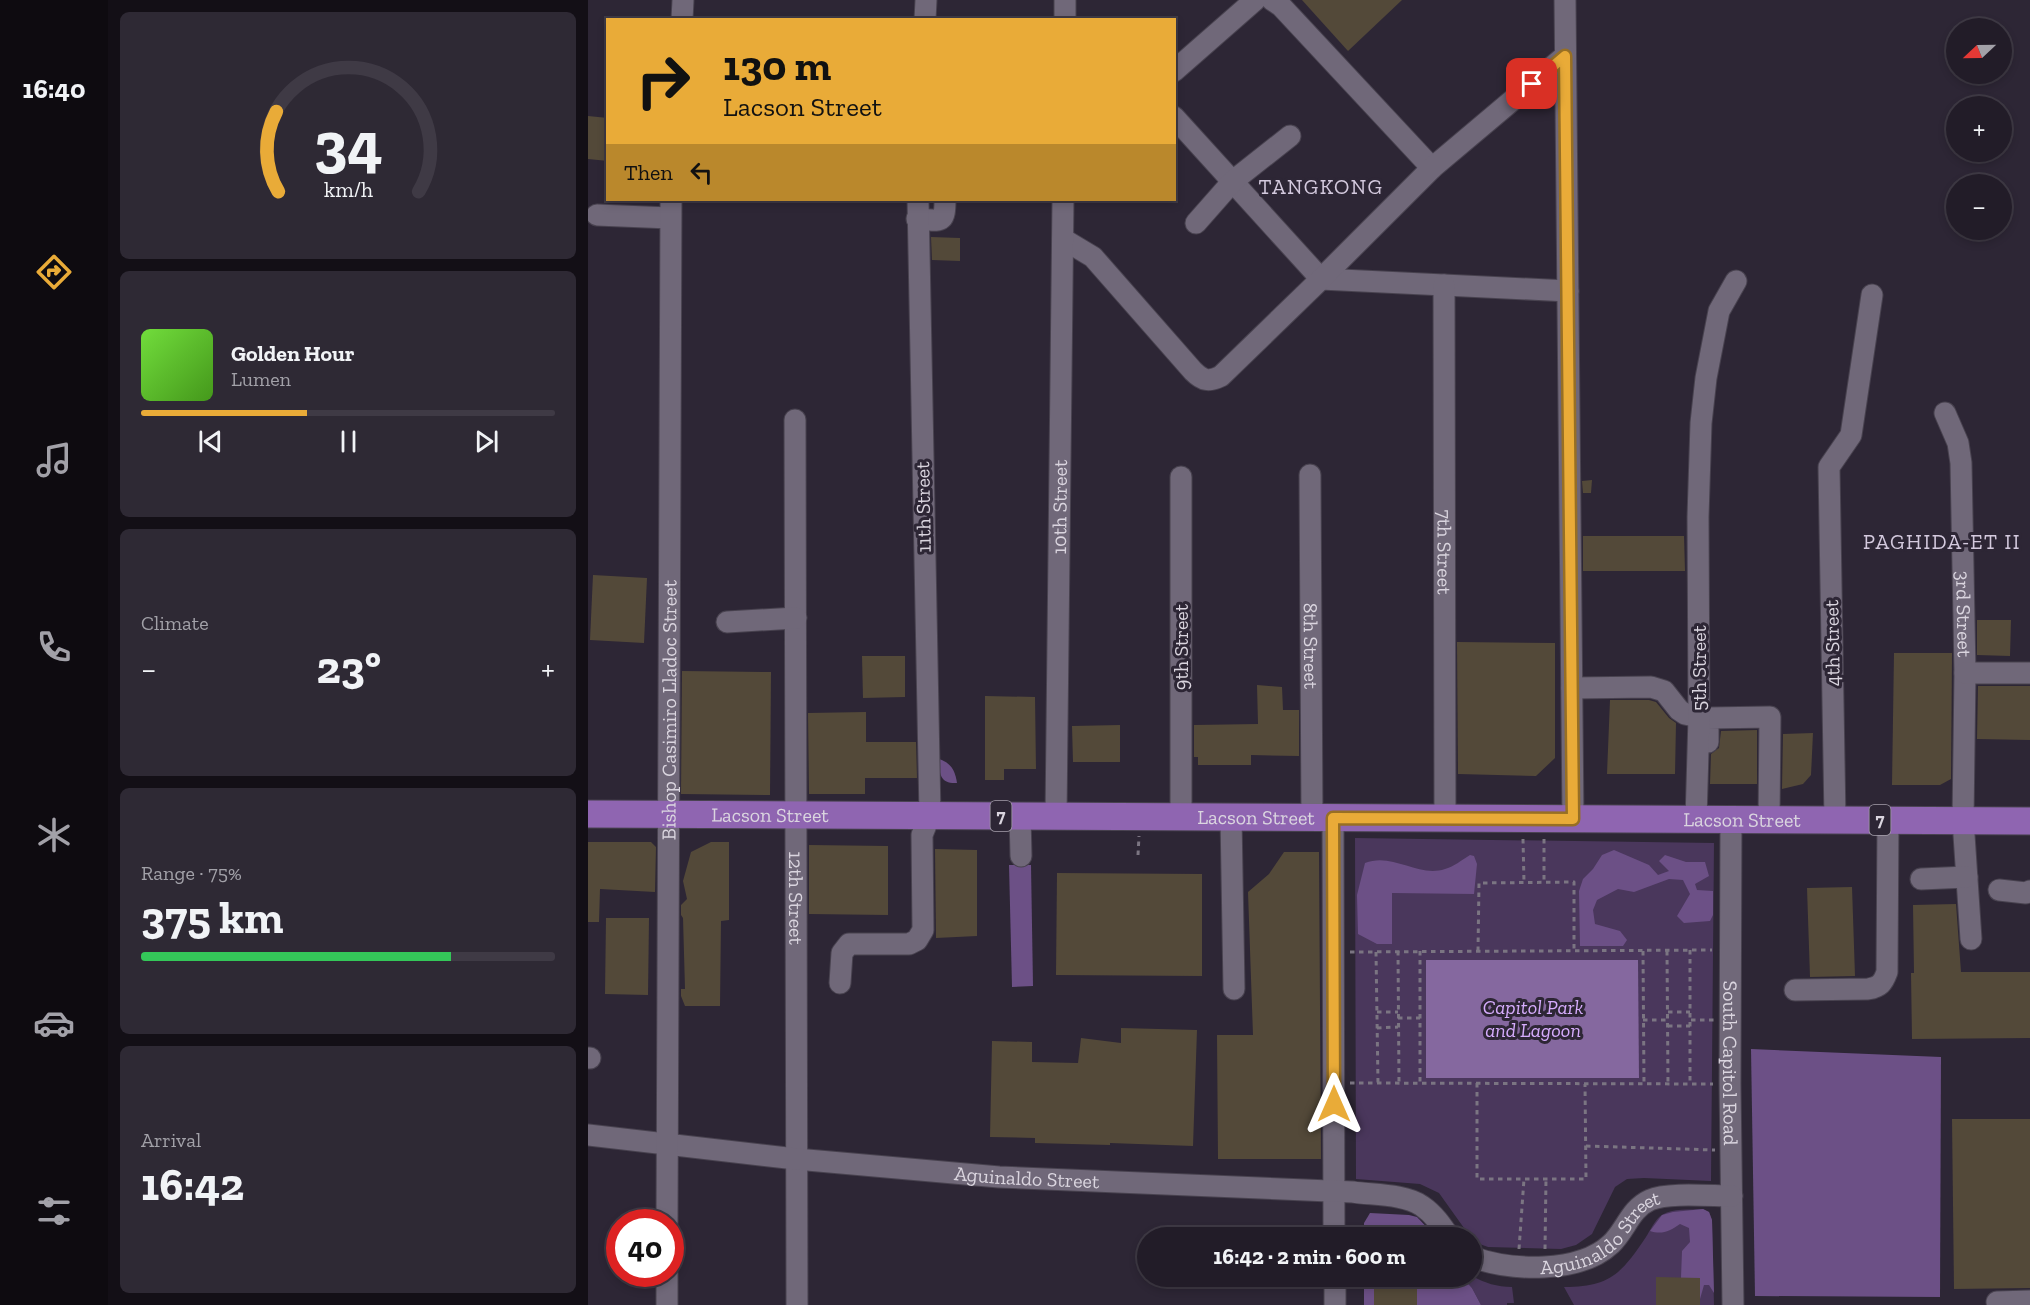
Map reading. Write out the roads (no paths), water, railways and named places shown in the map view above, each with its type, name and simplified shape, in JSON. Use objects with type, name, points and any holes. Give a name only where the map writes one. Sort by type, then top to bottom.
[{"type":"main road","name":"Lacson Street","points":[[588,813],[2030,821]]},
{"type":"street","points":[[682,18],[683,0]]},
{"type":"street","points":[[925,18],[926,0]]},
{"type":"street","points":[[1065,0],[1065,18]]},
{"type":"street","points":[[1176,69],[1255,0]]},
{"type":"street","points":[[1272,0],[1281,6],[1432,168]]},
{"type":"street","points":[[1565,0],[1573,819]]},
{"type":"street","points":[[1063,239],[1093,257],[1193,371],[1202,379],[1210,381],[1221,376],[1432,168],[1565,56]]},
{"type":"street","points":[[1176,119],[1321,279],[1568,291]]},
{"type":"street","points":[[1196,223],[1233,181],[1290,136]]},
{"type":"street","points":[[917,209],[939,220],[945,215],[945,201]]},
{"type":"street","name":"10th Street","points":[[1056,816],[1063,201]]},
{"type":"street","points":[[597,215],[671,209]]},
{"type":"street","name":"Bishop Casimiro Lladoc Street","points":[[667,1209],[671,209]]},
{"type":"street","name":"11th Street","points":[[840,983],[842,953],[849,945],[909,944],[917,940],[923,930],[922,835],[930,815],[917,209]]},
{"type":"street","name":"5th Street","points":[[1711,820],[1699,717],[1698,517],[1701,423],[1706,378],[1719,311],[1736,281]]},
{"type":"street","name":"7th Street","points":[[1444,285],[1445,818]]},
{"type":"street","name":"4th Street","points":[[1835,820],[1829,467],[1851,435],[1872,295]]},
{"type":"street","name":"3rd Street","points":[[1945,413],[1952,424],[1960,453],[1965,674],[1964,820],[1971,939]]},
{"type":"street","name":"12th Street","points":[[795,420],[796,1305]]},
{"type":"street","name":"8th Street","points":[[1310,475],[1322,818],[1333,951],[1334,1227]]},
{"type":"street","name":"9th Street","points":[[1181,477],[1181,817]]},
{"type":"street","points":[[726,622],[796,618]]},
{"type":"street","points":[[1965,674],[2030,673]]},
{"type":"street","points":[[1572,688],[1651,687],[1664,691],[1685,714],[1699,717]]},
{"type":"street","points":[[1711,820],[1708,718],[1770,717],[1769,820]]},
{"type":"street","points":[[1020,816],[1021,856]]},
{"type":"street","points":[[1231,817],[1234,989]]},
{"type":"street","name":"South Capitol Road","points":[[1711,820],[1730,950],[1733,1305]]},
{"type":"street","points":[[1795,990],[1868,989],[1878,987],[1883,982],[1887,972],[1888,820]]},
{"type":"street","points":[[1921,879],[1967,877]]},
{"type":"street","points":[[1999,890],[2026,893],[2030,891]]},
{"type":"street","name":"Aguinaldo Street","points":[[588,1135],[796,1159],[999,1177],[1334,1190],[1406,1198],[1424,1207],[1441,1227]]},
{"type":"street","name":"Aguinaldo Street","points":[[1482,1261],[1544,1267],[1583,1261],[1612,1244],[1638,1207],[1651,1200],[1665,1196],[1732,1196]]},
{"type":"street","points":[[667,1287],[667,1305]]},
{"type":"street","points":[[1335,1287],[1335,1305]]},
{"type":"street","points":[[1998,1305],[1997,1302],[2030,1301]]},
{"type":"district","name":"TANGKONG","points":[[1321,187]]},
{"type":"district","name":"PAGHIDA-ET II","points":[[1942,542]]},
{"type":"park label","name":"Capitol Park and Lagoon","points":[[1533,1018]]}]
